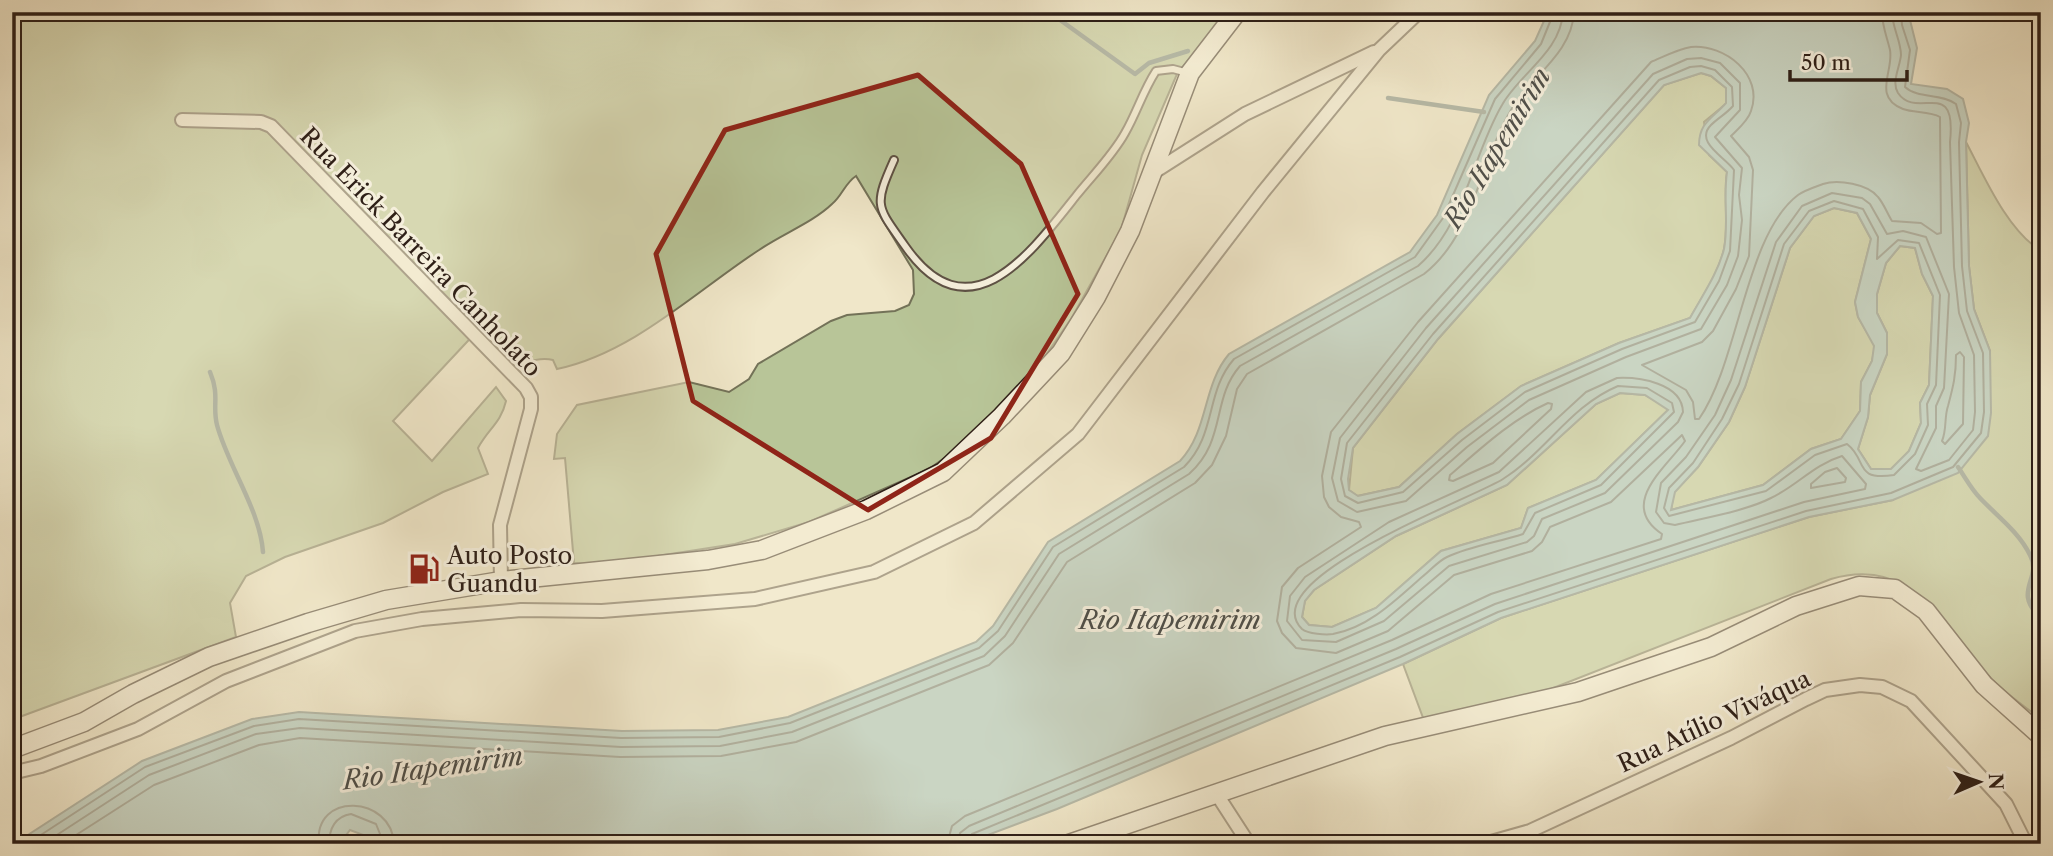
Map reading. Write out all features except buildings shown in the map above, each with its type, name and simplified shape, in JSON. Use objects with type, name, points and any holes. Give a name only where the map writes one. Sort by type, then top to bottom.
[{"type":"main road","points":[[12,749],[84,722],[133,694],[209,657],[386,600],[501,581],[708,560],[762,550],[866,510],[943,471],[1002,416],[1060,354],[1096,297],[1129,231],[1190,73],[1237,12]]},
{"type":"main road","points":[[1069,844],[1385,736],[1578,692],[1711,647],[1796,606],[1859,586],[1895,589],[1926,611],[1984,685],[2041,736]]},
{"type":"street","points":[[12,773],[41,766],[138,729],[226,681],[355,631],[422,619],[521,610],[602,611],[755,599],[874,572],[974,523],[1078,435],[1263,192],[1379,50],[1419,12]]},
{"type":"street","points":[[1151,174],[1245,114],[1379,50]]},
{"type":"street","name":"Rua Erick Barreira Canholato","points":[[182,120],[261,122],[271,126],[526,388],[531,397],[531,410],[500,525],[501,581]]},
{"type":"street","name":"Rua Atílio Viváqua","points":[[1484,844],[1530,831],[1731,738],[1825,690],[1860,685],[1882,687],[1911,701],[2006,804],[2026,844]]},
{"type":"street","points":[[1216,793],[1249,844]]},
{"type":"lane","points":[[894,160],[880,191],[881,214],[919,265],[933,278],[962,286],[989,284],[1004,276],[1048,232],[1125,133],[1141,94],[1156,71],[1173,69],[1190,73]]},
{"type":"highlighted area","points":[[918,75],[1021,164],[1078,294],[991,438],[868,510],[693,401],[656,254],[725,130]]},
{"type":"green space","points":[[19,12],[1227,12],[1177,74],[1142,155],[1121,230],[1071,319],[1041,362],[1006,400],[950,454],[929,469],[809,522],[735,544],[599,565],[574,563],[565,458],[554,459],[557,434],[577,405],[689,382],[729,392],[749,379],[758,364],[831,321],[847,315],[895,311],[909,305],[914,294],[913,270],[856,176],[824,211],[735,266],[638,335],[585,361],[557,369],[553,360],[519,360],[503,348],[487,326],[480,328],[393,421],[432,461],[496,387],[506,401],[504,409],[478,448],[488,474],[443,492],[383,523],[285,557],[246,576],[230,603],[236,637],[14,719],[12,23]]},
{"type":"green space","points":[[1701,73],[1711,76],[1726,88],[1727,103],[1704,122],[1709,155],[1727,172],[1726,230],[1718,267],[1690,318],[1619,343],[1521,386],[1457,434],[1399,487],[1357,496],[1349,490],[1353,448],[1438,339],[1664,85]]},
{"type":"green space","points":[[1966,142],[2007,216],[2017,230],[2041,251],[2041,719],[1990,677],[1920,597],[1903,585],[1883,577],[1859,574],[1831,579],[1543,692],[1425,723],[1403,664],[1501,618],[1809,517],[1893,500],[1990,351],[1974,309],[1969,266]]},
{"type":"green space","points":[[1834,208],[1857,213],[1871,239],[1855,302],[1858,317],[1875,346],[1872,361],[1861,382],[1860,411],[1841,439],[1811,449],[1763,485],[1671,510],[1674,492],[1698,467],[1729,422],[1745,387],[1790,248],[1814,216]]},
{"type":"green space","points":[[1900,246],[1915,248],[1922,274],[1933,296],[1929,385],[1920,403],[1921,423],[1909,451],[1891,469],[1871,469],[1858,449],[1868,417],[1870,395],[1887,354],[1887,333],[1877,313],[1877,294],[1886,263]]},
{"type":"green space","points":[[1620,393],[1645,395],[1669,409],[1596,480],[1528,508],[1521,528],[1441,551],[1376,608],[1332,627],[1309,625],[1302,617],[1305,600],[1314,590],[1396,536],[1507,485],[1596,404]]},
{"type":"water","name":"Rio Itapemirim","points":[[1548,12],[1908,12],[1917,48],[1911,84],[1947,89],[1963,99],[1969,123],[1966,142],[1969,266],[1974,309],[1990,351],[1991,413],[1988,436],[1958,473],[1893,500],[1809,517],[1501,618],[1403,664],[1057,809],[964,844],[369,844],[366,836],[350,830],[344,838],[352,844],[14,844],[142,761],[252,719],[299,712],[622,731],[718,730],[788,717],[976,642],[993,626],[1048,542],[1180,461],[1196,436],[1214,380],[1229,354],[1410,252],[1437,215],[1489,95],[1535,41]],"holes":[[[1701,73],[1711,76],[1726,88],[1726,103],[1704,126],[1699,145],[1727,172],[1724,249],[1714,276],[1690,318],[1619,343],[1521,386],[1457,434],[1399,487],[1358,496],[1349,490],[1353,448],[1438,339],[1664,85]],[[1834,208],[1857,213],[1871,239],[1855,302],[1858,317],[1874,346],[1872,361],[1861,382],[1860,411],[1841,439],[1811,449],[1763,485],[1671,510],[1675,492],[1698,467],[1729,422],[1745,387],[1790,248],[1814,216]],[[1900,246],[1915,248],[1922,274],[1933,296],[1929,385],[1920,403],[1921,423],[1909,451],[1891,469],[1871,469],[1858,449],[1868,417],[1870,395],[1887,354],[1887,333],[1877,313],[1877,294],[1886,263]],[[1620,393],[1645,395],[1668,410],[1596,480],[1528,508],[1521,528],[1441,551],[1376,608],[1332,627],[1309,625],[1302,617],[1305,601],[1314,590],[1396,536],[1507,485],[1596,404]]]},
{"type":"waterway","points":[[1049,12],[1135,74],[1149,63],[1188,51]]},
{"type":"waterway","points":[[1388,98],[1484,112]]},
{"type":"waterway","points":[[210,372],[215,388],[217,425],[256,520],[263,552]]},
{"type":"waterway","points":[[1958,467],[1977,494],[2014,532],[2030,555],[2033,571],[2028,600],[2041,618]]},
{"type":"place","name":"Auto Posto Guandu","points":[[424,569]]}]
